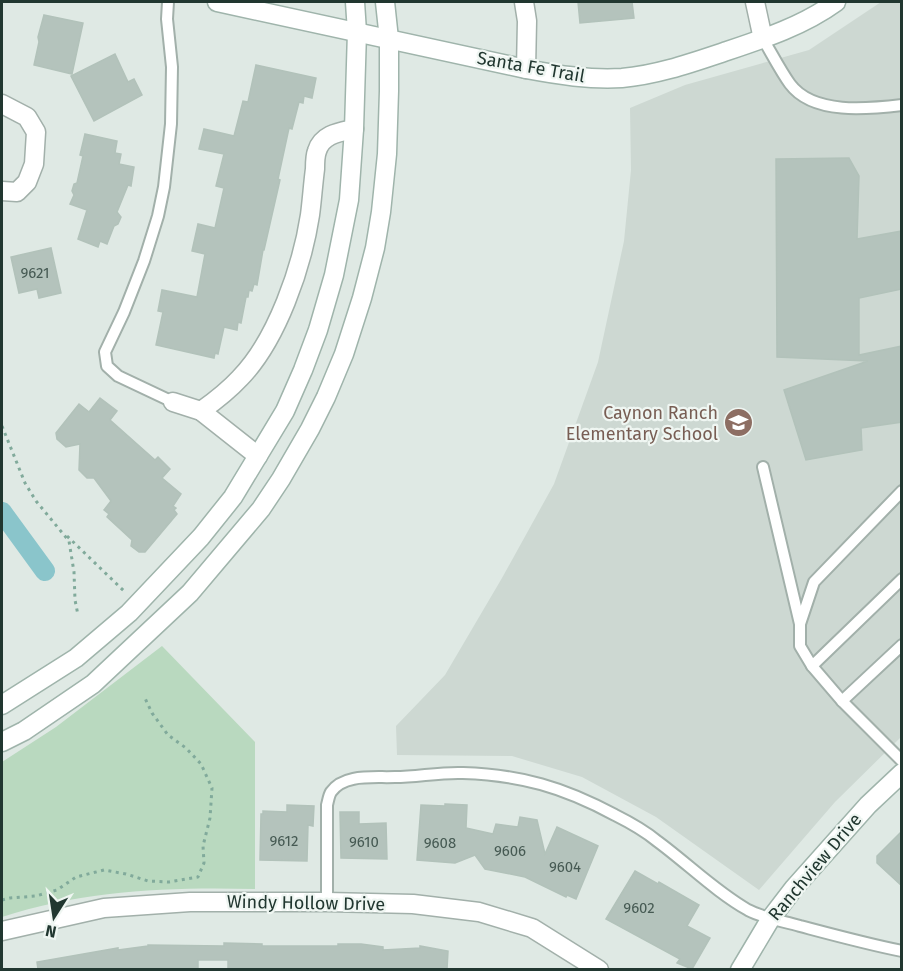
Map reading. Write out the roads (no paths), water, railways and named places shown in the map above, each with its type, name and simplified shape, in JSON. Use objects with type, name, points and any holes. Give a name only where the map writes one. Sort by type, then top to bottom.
[{"type":"street","name":"Santa Fe Trail","points":[[217,2],[526,69],[593,78],[622,78],[691,63],[763,39],[819,14],[836,2]]},
{"type":"street","points":[[2,705],[76,658],[129,613],[201,537],[233,496],[285,411],[303,370],[321,319],[334,275],[349,200],[357,32],[355,2]]},
{"type":"street","points":[[2,742],[24,731],[93,684],[190,592],[261,509],[310,429],[344,354],[375,248],[387,154],[389,39],[385,2]]},
{"type":"street","points":[[524,2],[527,21],[526,69]]},
{"type":"street","points":[[755,2],[763,39]]},
{"type":"street","points":[[2,104],[27,117],[36,132],[34,164],[27,182],[17,192],[2,191]]},
{"type":"street","points":[[201,411],[242,377],[273,329],[301,256],[309,216],[317,151],[324,139],[336,133],[354,129]]},
{"type":"street","points":[[173,402],[201,411],[258,456]]},
{"type":"street","name":"Ranchview Drive","points":[[740,969],[771,918],[794,888],[868,805],[902,773]]},
{"type":"street","name":"Windy Hollow Drive","points":[[2,931],[104,909],[190,902],[413,904],[478,912],[532,928],[598,969]]},
{"type":"lane","points":[[168,2],[167,19],[172,67],[171,124],[164,187],[144,261],[105,352],[106,366],[118,376],[173,402]]},
{"type":"lane","points":[[763,39],[791,86],[811,102],[834,107],[878,108],[902,105]]},
{"type":"lane","points":[[763,467],[800,624],[800,646],[812,666],[842,701],[902,761]]},
{"type":"lane","points":[[800,624],[814,582],[902,491]]},
{"type":"lane","points":[[812,666],[902,579]]},
{"type":"lane","points":[[842,701],[902,645]]},
{"type":"lane","points":[[327,902],[327,805],[330,793],[343,782],[354,779],[461,772],[530,781],[561,789],[590,801],[656,839],[698,874],[749,910],[771,918],[902,951]]},
{"type":"waterway","points":[[2,512],[45,571]]},
{"type":"place","name":"Caynon Ranch Elementary School","points":[[739,423]]}]
